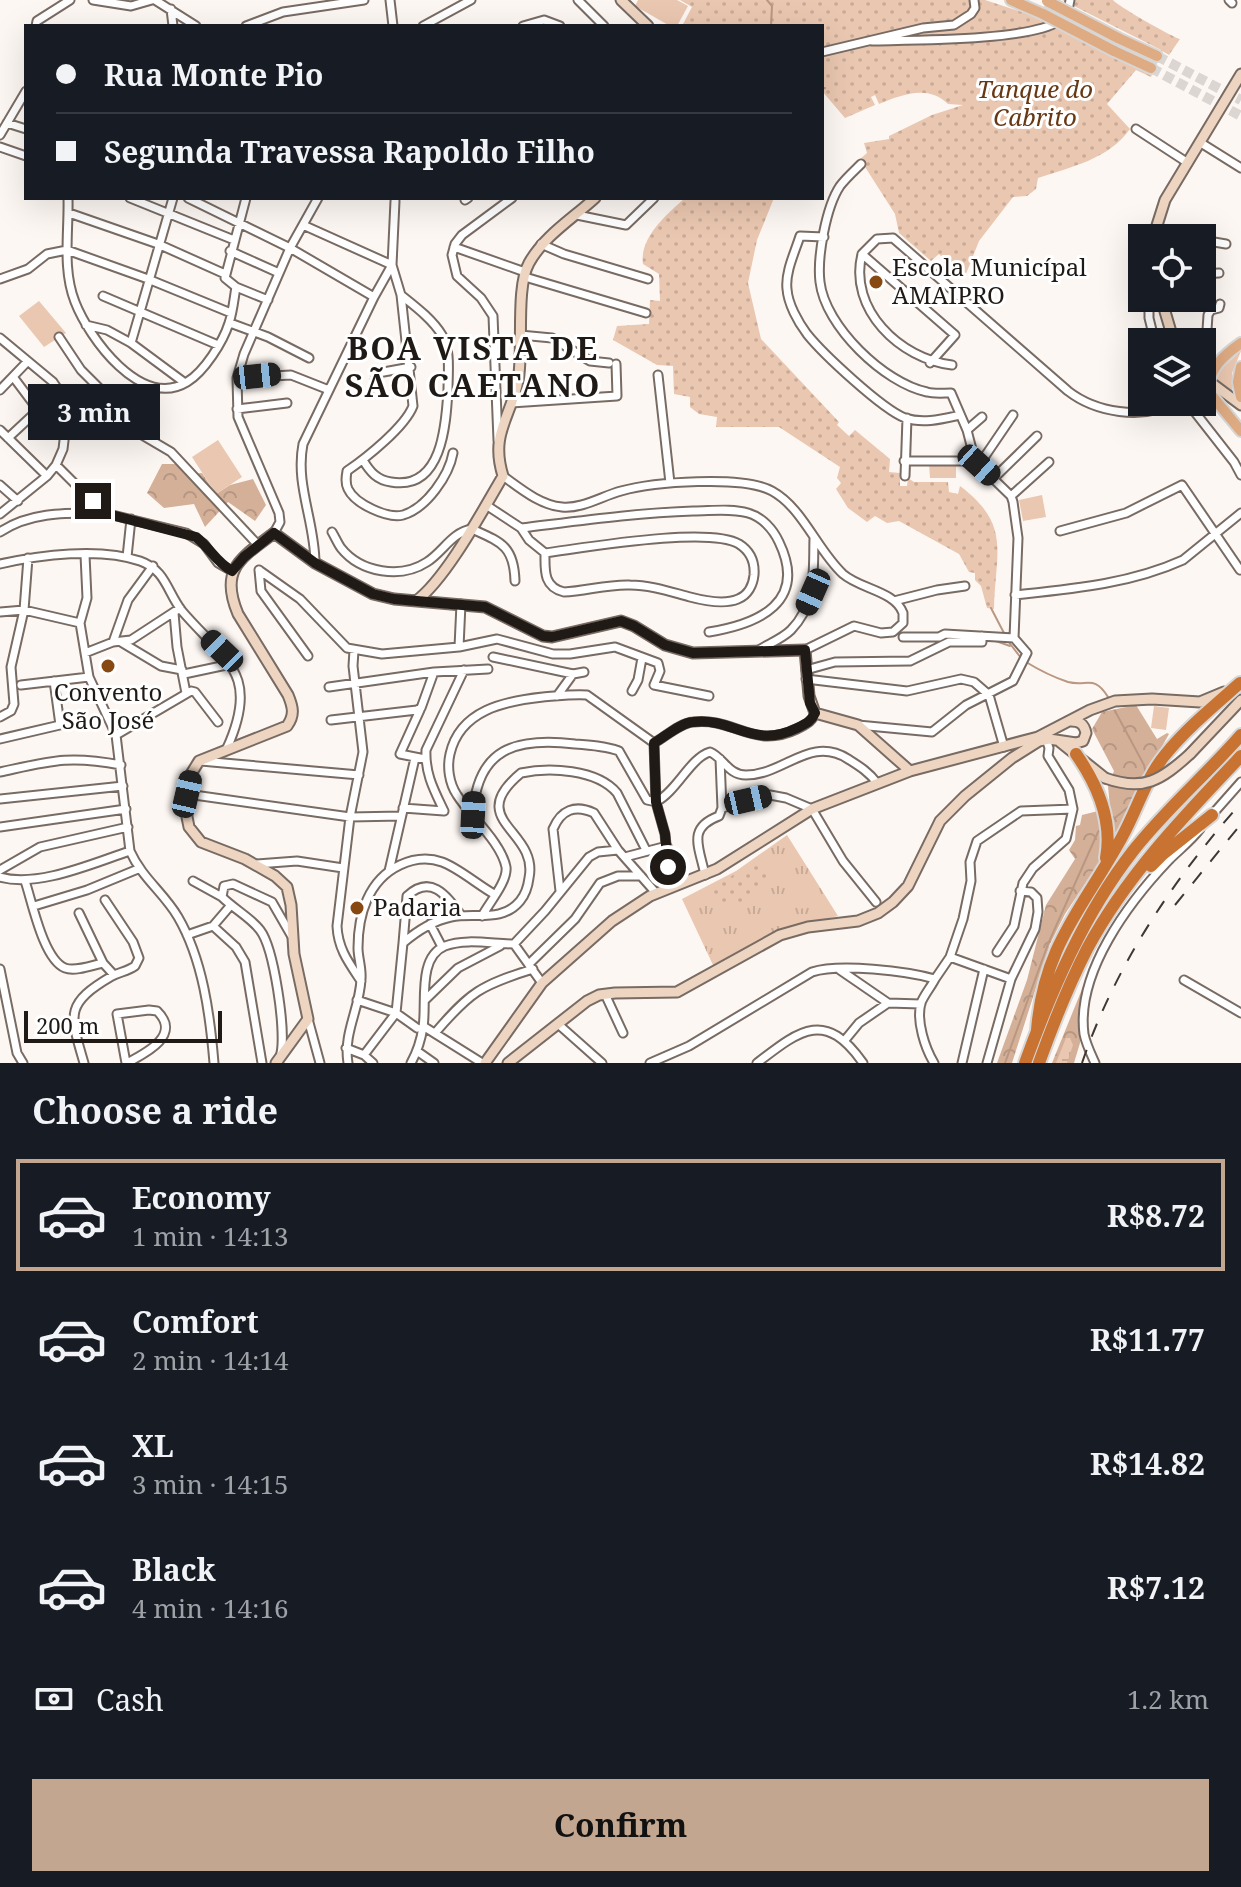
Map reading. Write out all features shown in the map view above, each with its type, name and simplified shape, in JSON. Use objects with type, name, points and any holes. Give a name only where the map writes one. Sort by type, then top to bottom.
[{"type":"highway","points":[[1037,1030],[1046,974],[1064,932],[1129,824],[1162,758],[1240,682]]},
{"type":"highway","points":[[1025,1063],[1078,938],[1115,876],[1151,829],[1241,735]]},
{"type":"highway","points":[[1076,754],[1094,784],[1104,810],[1107,853],[1101,872]]},
{"type":"highway","points":[[1039,1063],[1055,1017],[1087,948],[1111,910],[1167,834],[1241,756]]},
{"type":"highway","points":[[1111,910],[1163,854],[1212,815]]},
{"type":"main road","points":[[621,0],[646,24]]},
{"type":"main road","points":[[1011,0],[1151,68]]},
{"type":"main road","points":[[1047,0],[1157,56]]},
{"type":"main road","points":[[1157,224],[1165,200],[1241,74]]},
{"type":"main road","points":[[416,601],[430,588],[472,529],[503,476],[498,458],[498,440],[518,381],[525,274],[541,244],[593,200]]},
{"type":"main road","points":[[1216,367],[1241,343]]},
{"type":"main road","points":[[1241,367],[1238,382],[1241,397]]},
{"type":"main road","points":[[1216,385],[1241,405]]},
{"type":"main road","points":[[1216,393],[1241,429]]},
{"type":"main road","points":[[278,1061],[308,1019],[287,887],[254,864],[201,842],[194,836],[187,817],[191,774],[199,761],[287,726],[293,714],[288,695],[238,614],[231,590],[232,571],[274,533],[315,563],[373,594],[491,608],[547,637],[621,621],[665,645],[693,653],[805,650],[810,703],[815,713],[858,725],[910,771]]},
{"type":"main road","points":[[484,1063],[542,983],[612,921],[656,893],[717,869],[812,809],[910,771],[1027,741],[1115,701],[1208,700],[1240,682]]},
{"type":"main road","points":[[1057,740],[1105,778],[1146,784],[1165,776],[1190,754],[1241,700]]},
{"type":"main road","points":[[508,1063],[587,1001],[605,994],[677,992],[780,935],[808,927],[858,921],[879,912],[908,886],[944,815],[1012,758],[1046,739],[1083,741],[1086,733],[1083,725],[1071,721]]},
{"type":"main road","points":[[1006,746],[1013,750],[1012,758]]},
{"type":"street","points":[[36,24],[70,0]]},
{"type":"street","points":[[93,0],[131,6],[154,0],[193,24]]},
{"type":"street","points":[[251,24],[283,12],[364,0]]},
{"type":"street","points":[[390,0],[393,24]]},
{"type":"street","points":[[427,24],[471,0]]},
{"type":"street","points":[[578,0],[602,24]]},
{"type":"street","points":[[824,52],[918,29],[954,25],[971,14],[975,8],[974,0]]},
{"type":"street","points":[[872,41],[974,37],[1042,29],[1060,21],[1070,0]]},
{"type":"street","points":[[171,9],[173,24]]},
{"type":"street","points":[[530,24],[544,20],[555,24]]},
{"type":"street","points":[[0,135],[24,94]]},
{"type":"street","points":[[7,123],[24,128]]},
{"type":"street","points":[[1136,129],[1188,163]]},
{"type":"street","points":[[1201,143],[1241,168]]},
{"type":"street","points":[[0,147],[24,155]]},
{"type":"street","points":[[861,164],[840,187],[830,210],[820,282],[827,307],[842,329],[881,370],[900,382],[928,392],[951,393],[977,463],[1011,496],[1018,538],[1009,638]]},
{"type":"street","points":[[68,200],[69,283],[86,325],[106,355],[124,371],[145,383],[173,388],[195,376],[230,323],[236,287]]},
{"type":"street","points":[[135,200],[234,240]]},
{"type":"street","points":[[131,343],[172,200]]},
{"type":"street","points":[[192,200],[290,248],[374,297]]},
{"type":"street","points":[[225,276],[245,200]]},
{"type":"street","points":[[274,533],[279,526],[279,513],[244,432],[237,409],[237,378],[290,248],[317,200]]},
{"type":"street","points":[[395,200],[392,265],[401,295],[411,367],[411,412],[363,460],[347,471],[345,481],[352,496],[375,510],[394,516],[403,515],[412,511],[445,479],[453,453]]},
{"type":"street","points":[[498,440],[493,316],[481,298],[457,276],[453,266],[454,246],[462,235],[509,200]]},
{"type":"street","points":[[577,215],[623,226],[652,200]]},
{"type":"street","points":[[69,213],[158,244],[225,276],[236,287],[268,300]]},
{"type":"street","points":[[303,225],[392,265]]},
{"type":"street","points":[[824,237],[800,236],[786,287],[797,319],[819,347],[891,410],[907,418],[934,421],[960,415]]},
{"type":"street","points":[[952,365],[930,363],[907,350],[869,314],[860,278],[862,254],[877,239],[893,238],[1068,391],[1092,406],[1128,409]]},
{"type":"street","points":[[1216,242],[1226,244]]},
{"type":"street","points":[[541,244],[648,279]]},
{"type":"street","points":[[454,246],[525,274],[646,313]]},
{"type":"street","points":[[0,279],[28,269],[47,254],[67,250],[231,313]]},
{"type":"street","points":[[230,251],[279,273]]},
{"type":"street","points":[[862,254],[955,335],[930,363]]},
{"type":"street","points":[[315,563],[314,534],[302,490],[300,462],[303,444],[392,265]]},
{"type":"street","points":[[363,460],[373,475],[385,482],[411,482],[425,472],[442,449],[447,419],[446,345],[434,324],[401,295]]},
{"type":"street","points":[[103,296],[218,345]]},
{"type":"street","points":[[1207,328],[1208,315],[1220,304]]},
{"type":"street","points":[[230,323],[309,358]]},
{"type":"street","points":[[86,325],[107,330],[131,343],[185,383]]},
{"type":"street","points":[[511,403],[617,396],[612,363],[590,361],[552,338],[520,335]]},
{"type":"street","points":[[59,337],[81,370],[108,397],[123,419],[137,432],[171,452],[258,545]]},
{"type":"street","points":[[0,338],[53,382],[64,398],[66,430],[56,465],[0,514]]},
{"type":"street","points":[[0,390],[27,362]]},
{"type":"street","points":[[377,390],[375,380],[378,373],[411,367]]},
{"type":"street","points":[[237,378],[291,375],[329,390]]},
{"type":"street","points":[[658,375],[670,483]]},
{"type":"street","points":[[14,378],[38,410]]},
{"type":"street","points":[[8,438],[38,410],[64,398]]},
{"type":"street","points":[[237,409],[287,403]]},
{"type":"street","points":[[977,463],[1013,415]]},
{"type":"street","points":[[1198,416],[1241,475]]},
{"type":"street","points":[[967,430],[982,417]]},
{"type":"street","points":[[905,476],[907,418]]},
{"type":"street","points":[[0,430],[47,476]]},
{"type":"street","points":[[994,478],[1037,436]]},
{"type":"street","points":[[904,461],[977,463]]},
{"type":"street","points":[[1011,496],[1049,462]]},
{"type":"street","points":[[56,465],[104,513]]},
{"type":"street","points":[[503,476],[544,503],[563,508],[631,488],[670,483],[750,483],[766,488],[785,500],[845,575],[902,608],[904,617],[897,630],[887,633],[854,626],[805,650]]},
{"type":"street","points":[[0,485],[28,518]]},
{"type":"street","points":[[1060,531],[1126,513],[1180,485],[1184,486],[1240,570]]},
{"type":"street","points":[[486,505],[521,528],[529,540],[545,553],[646,539],[721,539],[739,544],[748,551],[755,570],[749,592],[739,599],[723,602],[628,585],[564,592],[549,584],[545,553]]},
{"type":"street","points":[[521,528],[639,513],[734,511],[751,514],[776,535],[784,552],[788,571],[785,589],[774,607],[758,620],[709,632]]},
{"type":"street","points":[[0,532],[28,518],[66,513],[104,513],[196,537],[218,563],[232,571]]},
{"type":"street","points":[[1015,595],[1113,583],[1148,573],[1183,560],[1241,513]]},
{"type":"street","points":[[127,557],[131,519]]},
{"type":"street","points":[[332,532],[342,550],[368,567],[392,573],[427,563],[459,533],[472,529],[508,549],[513,558],[515,581]]},
{"type":"street","points":[[755,652],[791,629],[805,608],[813,592],[814,538]]},
{"type":"street","points":[[0,564],[52,554],[127,557],[153,566],[162,576],[177,610],[177,647],[189,692],[218,722]]},
{"type":"street","points":[[85,555],[87,598],[80,623],[89,677],[116,735],[130,851],[138,869],[168,903],[187,935],[209,1013],[214,1063]]},
{"type":"street","points":[[0,717],[13,709],[18,685],[11,667],[24,610],[28,558]]},
{"type":"street","points":[[117,642],[128,600],[153,566]]},
{"type":"street","points":[[308,656],[261,591],[259,570],[300,599],[351,651],[363,752],[343,868],[338,941],[361,981]]},
{"type":"street","points":[[894,601],[965,586]]},
{"type":"street","points":[[459,647],[461,604]]},
{"type":"street","points":[[0,612],[24,610],[80,623]]},
{"type":"street","points":[[85,653],[137,637],[177,610]]},
{"type":"street","points":[[177,610],[222,651],[239,685],[238,716],[227,748]]},
{"type":"street","points":[[858,725],[932,732],[966,705],[1013,681],[1026,651],[1009,638],[945,634],[939,637],[903,637]]},
{"type":"street","points":[[806,674],[835,662],[910,661],[949,642],[982,638]]},
{"type":"street","points":[[351,651],[382,654],[459,647],[497,639],[553,654],[615,647],[658,663],[660,671],[654,685],[709,696]]},
{"type":"street","points":[[117,642],[167,669],[183,672],[231,664]]},
{"type":"street","points":[[493,657],[573,674],[584,672]]},
{"type":"street","points":[[632,691],[638,680],[642,658]]},
{"type":"street","points":[[329,687],[434,672],[488,669]]},
{"type":"street","points":[[187,794],[350,817],[444,811],[430,783],[425,759],[431,734],[464,670]]},
{"type":"street","points":[[425,759],[400,754],[434,672]]},
{"type":"street","points":[[557,696],[573,674]]},
{"type":"street","points":[[806,674],[907,691],[961,679],[974,682],[989,695],[1006,746]]},
{"type":"street","points":[[18,685],[89,677]]},
{"type":"street","points":[[0,739],[60,725],[54,681]]},
{"type":"street","points":[[116,735],[189,692]]},
{"type":"street","points":[[482,916],[504,879],[505,865],[456,794],[449,775],[449,759],[458,736],[485,709],[506,702],[581,694],[592,696],[654,743]]},
{"type":"street","points":[[331,720],[421,708]]},
{"type":"street","points":[[654,743],[693,722],[733,727],[760,737],[786,734],[810,722],[815,713]]},
{"type":"street","points":[[997,952],[1014,926],[1020,891],[1033,868],[1065,841],[1073,809],[1069,790],[1048,756],[1046,739]]},
{"type":"street","points":[[473,815],[474,791],[480,775],[490,762],[505,750],[520,744],[547,741],[619,751],[647,800],[656,802],[671,792],[702,755],[710,752],[735,773],[748,775],[812,751],[827,750],[863,769],[877,783]]},
{"type":"street","points":[[654,743],[656,802],[667,846],[670,888]]},
{"type":"street","points":[[389,871],[415,758]]},
{"type":"street","points":[[0,772],[60,759],[90,759],[121,765]]},
{"type":"street","points":[[705,875],[699,828],[705,821],[719,816],[722,808],[720,759]]},
{"type":"street","points":[[199,761],[359,775]]},
{"type":"street","points":[[403,943],[430,924],[461,915],[482,916],[511,910],[522,899],[531,868],[529,853],[505,826],[499,806],[504,791],[521,773],[578,773],[610,785],[646,850]]},
{"type":"street","points":[[1095,1063],[1085,1037],[1084,1017],[1104,946],[1149,883],[1172,857],[1189,844],[1241,782]]},
{"type":"street","points":[[0,799],[123,786]]},
{"type":"street","points":[[722,808],[770,795],[812,809],[843,861],[876,902]]},
{"type":"street","points":[[560,891],[553,829],[566,811],[577,808],[594,813],[618,850],[656,893]]},
{"type":"street","points":[[0,827],[126,809]]},
{"type":"street","points":[[934,1063],[923,1032],[921,1004],[950,957],[963,919],[971,881],[970,862],[977,841],[1021,811],[1073,809]]},
{"type":"street","points":[[0,870],[40,847],[128,827]]},
{"type":"street","points":[[625,857],[667,846]]},
{"type":"street","points":[[411,1063],[417,1051],[430,960],[442,947],[474,943],[514,944],[589,857],[598,852],[618,850]]},
{"type":"street","points":[[0,877],[25,881],[130,851]]},
{"type":"street","points":[[348,1063],[346,1048],[361,981],[358,952],[360,923],[366,900],[377,881],[389,871],[416,860],[433,859],[446,863],[494,894]]},
{"type":"street","points":[[254,864],[297,861],[343,868]]},
{"type":"street","points":[[34,906],[87,890],[138,869]]},
{"type":"street","points":[[435,1033],[461,1003],[482,987],[531,967],[575,919],[600,883],[618,876],[641,876]]},
{"type":"street","points":[[25,881],[43,939],[63,967],[70,969],[103,963]]},
{"type":"street","points":[[193,881],[222,897],[259,928],[268,945],[284,1028],[278,1061]]},
{"type":"street","points":[[222,897],[224,886],[233,884],[272,902],[293,939]]},
{"type":"street","points":[[364,1055],[396,1013],[407,896],[416,888],[427,886],[440,890],[461,915]]},
{"type":"street","points":[[987,1063],[1011,979],[1035,929],[1038,912],[1035,895],[1020,891]]},
{"type":"street","points":[[84,1063],[73,1028],[75,1006],[114,975],[135,966],[139,958],[133,942],[105,900]]},
{"type":"street","points":[[187,935],[213,926],[231,905]]},
{"type":"street","points":[[79,913],[103,963],[114,975]]},
{"type":"street","points":[[430,924],[442,947]]},
{"type":"street","points":[[213,926],[236,947],[245,962],[262,1063]]},
{"type":"street","points":[[425,1000],[458,968],[503,944]]},
{"type":"street","points":[[514,944],[542,983]]},
{"type":"street","points":[[950,957],[1011,979]]},
{"type":"street","points":[[0,969],[17,1053],[23,1063]]},
{"type":"street","points":[[650,1063],[689,1046],[812,972],[838,969],[913,973],[935,979]]},
{"type":"street","points":[[838,969],[888,1003],[921,1004]]},
{"type":"street","points":[[962,1063],[984,969]]},
{"type":"street","points":[[1184,980],[1241,1013]]},
{"type":"street","points":[[605,994],[623,1033]]},
{"type":"street","points":[[357,1000],[396,1013],[484,1063]]},
{"type":"street","points":[[845,1040],[859,1023],[888,1003]]},
{"type":"street","points":[[157,1011],[166,1025],[166,1033],[126,1063],[117,1014],[157,1011]]},
{"type":"street","points":[[308,1019],[320,1063]]},
{"type":"street","points":[[558,1024],[602,1063]]},
{"type":"street","points":[[757,1063],[795,1034],[812,1029],[828,1031],[845,1040],[863,1063]]},
{"type":"street","points":[[346,1048],[364,1055],[373,1063]]},
{"type":"street","points":[[417,1051],[434,1063]]},
{"type":"green space","points":[[638,0],[677,0],[688,6],[678,24],[666,24],[635,6]]},
{"type":"green space","name":"Tanque do Cabrito","points":[[680,0],[985,0],[1028,14],[1150,75],[1161,50],[1062,0],[1113,0],[1180,39],[1169,55],[1162,51],[1151,77],[1136,70],[1107,104],[1130,129],[1121,139],[1088,161],[1038,178],[1036,189],[1027,196],[1013,197],[979,241],[964,279],[939,254],[931,261],[899,233],[895,214],[860,159],[867,153],[864,143],[889,139],[889,136],[932,115],[963,105],[948,104],[932,94],[923,93],[905,95],[879,104],[875,95],[871,97],[875,105],[845,118],[824,93],[824,24],[683,24],[692,7]]},
{"type":"green space","points":[[683,200],[773,200],[757,240],[748,283],[761,339],[839,422],[837,425],[849,436],[855,430],[890,459],[889,472],[900,473],[900,486],[907,486],[908,478],[914,482],[948,482],[949,492],[958,494],[960,486],[976,500],[994,527],[997,541],[994,609],[987,608],[975,573],[969,572],[959,554],[899,521],[887,523],[875,516],[867,522],[848,508],[836,489],[841,483],[837,478],[840,467],[779,427],[716,427],[717,417],[699,414],[690,407],[690,397],[674,394],[673,366],[657,365],[613,340],[617,326],[649,324],[650,300],[660,301],[659,274],[643,264],[643,254],[650,236]]},
{"type":"green space","points":[[39,301],[66,333],[44,347],[19,316]]},
{"type":"green space","points":[[1241,351],[1232,373],[1232,391],[1216,379],[1221,369]]},
{"type":"green space","points":[[218,440],[242,477],[216,494],[192,457]]},
{"type":"green space","points":[[162,464],[184,464],[192,474],[202,473],[216,494],[230,485],[253,479],[266,505],[255,521],[228,502],[205,527],[194,504],[164,508],[147,493]]},
{"type":"green space","points":[[929,464],[956,464],[956,478],[930,478]]},
{"type":"green space","points":[[1042,495],[1046,517],[1023,521],[1019,500]]},
{"type":"green space","points":[[1136,705],[1157,739],[1169,734],[1150,768],[1141,777],[1116,837],[1065,914],[1050,944],[1012,1063],[997,1063],[1027,980],[1046,905],[1075,859],[1069,850],[1075,840],[1076,826],[1080,825],[1082,815],[1110,808],[1108,786],[1114,771],[1092,729],[1102,712]]},
{"type":"green space","points":[[1154,706],[1169,708],[1166,730],[1151,728]]},
{"type":"green space","points":[[787,835],[838,916],[771,933],[713,965],[682,899],[736,871]]},
{"type":"green space","points":[[760,857],[770,873],[762,890],[745,902],[719,902],[711,890]]},
{"type":"green space","points":[[816,885],[823,898],[799,910],[792,898]]},
{"type":"green space","points":[[1091,967],[1093,970],[1082,1001],[1080,1043],[1074,1063],[1052,1063]]},
{"type":"green space","points":[[1066,1038],[1070,1038],[1073,1045],[1067,1063],[1056,1063]]},
{"type":"waterway","points":[[767,0],[772,6],[771,24]]},
{"type":"waterway","points":[[991,608],[1005,635]]},
{"type":"waterway","points":[[993,640],[1010,646]]},
{"type":"waterway","points":[[1008,641],[1021,658]]},
{"type":"waterway","points":[[1026,662],[1068,682],[1094,683],[1108,697]]},
{"type":"waterway","points":[[1115,711],[1146,774]]},
{"type":"waterway","points":[[1111,821],[1131,805]]},
{"type":"waterway","points":[[1005,1063],[1048,944],[1103,827]]},
{"type":"tunnel","points":[[1157,56],[1241,100]]},
{"type":"tunnel","points":[[1151,68],[1241,116]]},
{"type":"railway","points":[[1082,1063],[1111,992],[1149,925],[1193,862],[1241,803]]},
{"type":"railway","points":[[1175,905],[1241,824]]},
{"type":"place","name":"Escola Municípal AMAIPRO","points":[[876,282]]},
{"type":"place","name":"Convento São José","points":[[108,666]]},
{"type":"place","name":"Padaria","points":[[357,908]]},
{"type":"district","name":"BOA VISTA DE SÃO CAETANO","points":[[473,368]]},
{"type":"route","points":[[93,501],[104,513],[196,537],[218,563],[232,571],[274,533],[315,563],[373,594],[394,599],[491,608],[543,636],[552,637],[621,621],[665,645],[693,653],[805,650],[806,679],[815,713],[810,722],[786,734],[765,737],[733,727],[693,722],[654,743],[656,802],[665,834],[668,867]]}]
